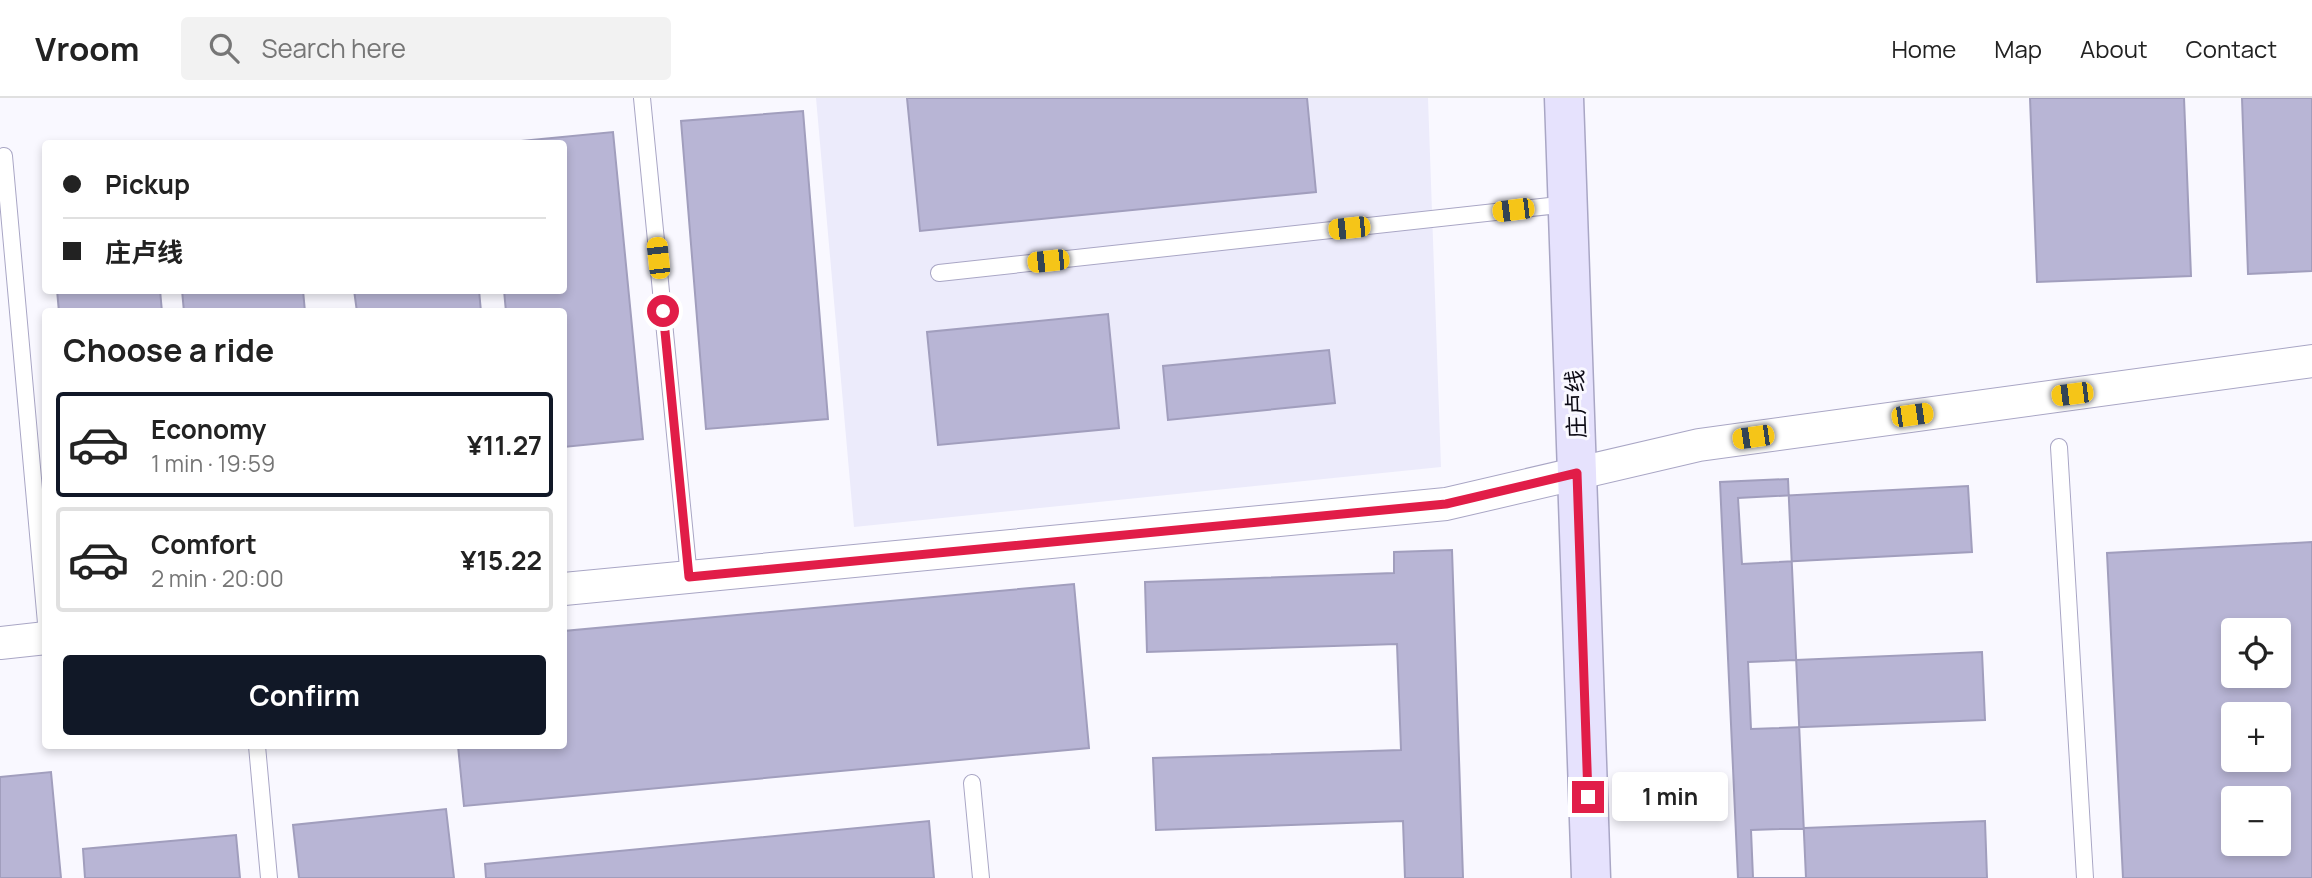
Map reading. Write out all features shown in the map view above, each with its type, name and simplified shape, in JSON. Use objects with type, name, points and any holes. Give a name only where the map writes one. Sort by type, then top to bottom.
[{"type":"main road","name":"庄卢线","points":[[1564,98],[1591,878]]},
{"type":"street","points":[[567,589],[1446,504],[1699,444],[2312,361]]},
{"type":"street","points":[[0,643],[42,638]]},
{"type":"lane","points":[[642,98],[689,577]]},
{"type":"lane","points":[[4,156],[42,579]]},
{"type":"lane","points":[[939,273],[1568,204]]},
{"type":"lane","points":[[2059,447],[2085,878]]},
{"type":"lane","points":[[257,749],[268,878]]},
{"type":"lane","points":[[972,783],[981,878]]},
{"type":"shaded area","points":[[816,98],[1428,98],[1441,467],[854,527]]},
{"type":"building","points":[[907,98],[1307,98],[1316,192],[920,231]]},
{"type":"building","points":[[2030,98],[2184,98],[2191,276],[2037,282]]},
{"type":"building","points":[[2242,98],[2312,98],[2312,271],[2248,274]]},
{"type":"building","points":[[803,111],[828,419],[706,429],[681,121]]},
{"type":"building","points":[[613,132],[643,439],[567,447],[567,308],[506,308],[504,294],[567,294],[567,140],[531,140]]},
{"type":"building","points":[[57,294],[160,294],[162,308],[59,308]]},
{"type":"building","points":[[182,294],[303,294],[305,308],[184,308]]},
{"type":"building","points":[[355,294],[479,294],[481,308],[356,308]]},
{"type":"building","points":[[1108,314],[1119,428],[938,445],[927,332]]},
{"type":"building","points":[[1329,350],[1335,403],[1168,420],[1163,366]]},
{"type":"building","points":[[1788,479],[1806,878],[1738,878],[1720,482]]},
{"type":"building","points":[[1968,486],[1972,552],[1742,564],[1738,498]]},
{"type":"building","points":[[2312,542],[2312,878],[2123,878],[2107,553]]},
{"type":"building","points":[[1452,550],[1463,878],[1405,878],[1403,821],[1156,830],[1153,758],[1401,750],[1397,644],[1147,652],[1145,582],[1394,573],[1394,552]]},
{"type":"building","points":[[1074,584],[1089,748],[464,806],[458,749],[567,749],[567,631]]},
{"type":"building","points":[[1982,652],[1985,720],[1751,729],[1748,662]]},
{"type":"building","points":[[51,772],[61,878],[0,878],[0,777]]},
{"type":"building","points":[[446,809],[454,878],[299,878],[293,825]]},
{"type":"building","points":[[929,821],[934,878],[486,878],[485,864]]},
{"type":"building","points":[[1985,821],[1987,878],[1753,878],[1751,830]]},
{"type":"building","points":[[236,835],[240,878],[85,878],[83,849]]},
{"type":"route","points":[[663,311],[689,577],[1446,504],[1577,473],[1588,797]]}]
